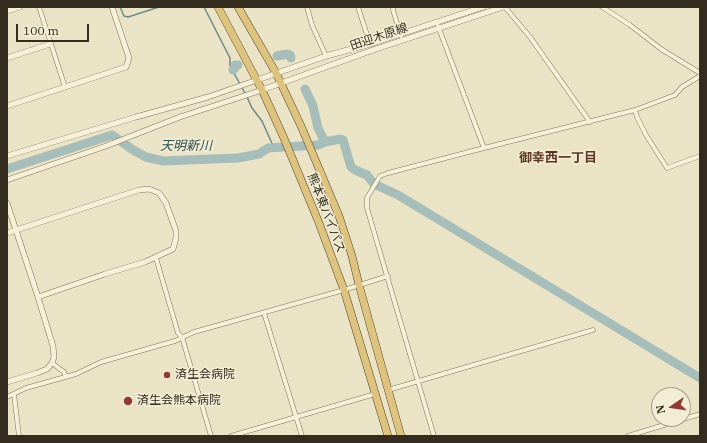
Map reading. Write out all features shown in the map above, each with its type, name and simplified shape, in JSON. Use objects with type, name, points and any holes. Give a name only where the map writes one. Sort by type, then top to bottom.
[{"type":"highway","name":"熊本東バイパス","points":[[218,7],[262,90],[319,223],[344,290],[388,436]]},
{"type":"highway","name":"熊本東バイパス","points":[[238,7],[281,83],[339,216],[352,256],[401,436]]},
{"type":"main road","name":"田迎木原線","points":[[438,25],[483,7]]},
{"type":"main road","name":"田迎木原線","points":[[262,90],[402,37],[489,9],[504,7]]},
{"type":"main road","name":"田迎木原線","points":[[257,80],[326,56],[402,37]]},
{"type":"street","points":[[7,11],[20,7]]},
{"type":"street","points":[[38,7],[65,87]]},
{"type":"street","points":[[7,106],[126,67],[129,58],[112,7]]},
{"type":"street","points":[[307,7],[312,25],[326,56]]},
{"type":"street","points":[[358,7],[370,44]]},
{"type":"street","points":[[393,7],[402,37]]},
{"type":"street","points":[[504,7],[530,36],[590,122]]},
{"type":"street","points":[[602,7],[661,49],[700,73]]},
{"type":"street","points":[[438,25],[484,148]]},
{"type":"street","points":[[7,58],[50,44]]},
{"type":"street","points":[[434,436],[367,208],[368,198],[380,176],[635,110],[675,95],[682,87],[700,76]]},
{"type":"street","points":[[7,156],[136,117],[208,98],[257,80]]},
{"type":"street","points":[[7,180],[106,146],[211,106],[262,90]]},
{"type":"street","points":[[635,110],[646,135],[667,168],[700,156]]},
{"type":"street","points":[[7,233],[139,190],[149,189],[160,193],[166,203],[176,231],[176,244],[173,249],[156,258],[38,297]]},
{"type":"street","points":[[7,203],[53,346],[54,357],[52,363],[47,369],[7,382]]},
{"type":"street","points":[[156,258],[178,333],[182,337],[211,436]]},
{"type":"street","points":[[7,397],[26,388],[66,376],[101,362],[174,342],[194,332],[344,290],[388,276]]},
{"type":"street","points":[[264,312],[302,436]]},
{"type":"street","points":[[388,390],[593,330]]},
{"type":"street","points":[[52,363],[64,372],[66,376]]},
{"type":"street","points":[[14,394],[19,436]]},
{"type":"street","points":[[231,436],[375,394]]},
{"type":"street","points":[[628,436],[700,414]]},
{"type":"waterway","points":[[120,7],[124,16],[128,17],[159,7]]},
{"type":"waterway","points":[[204,7],[230,58],[230,66],[245,93]]},
{"type":"waterway","points":[[277,56],[287,54],[290,55],[291,58]]},
{"type":"waterway","points":[[233,70],[235,65],[238,65]]},
{"type":"waterway","points":[[305,89],[313,106],[318,128],[325,142],[340,139],[343,140],[351,167],[367,175],[374,184],[398,195],[700,378]]},
{"type":"waterway","points":[[247,97],[252,108],[262,121],[274,148]]},
{"type":"waterway","name":"天明新川","points":[[7,169],[112,135],[146,157],[163,161],[238,158],[259,154],[268,148],[318,145],[325,142]]},
{"type":"place","name":"済生会病院","points":[[167,375]]},
{"type":"place","name":"済生会熊本病院","points":[[128,401]]},
{"type":"district","name":"御幸西一丁目","points":[[558,158]]}]
